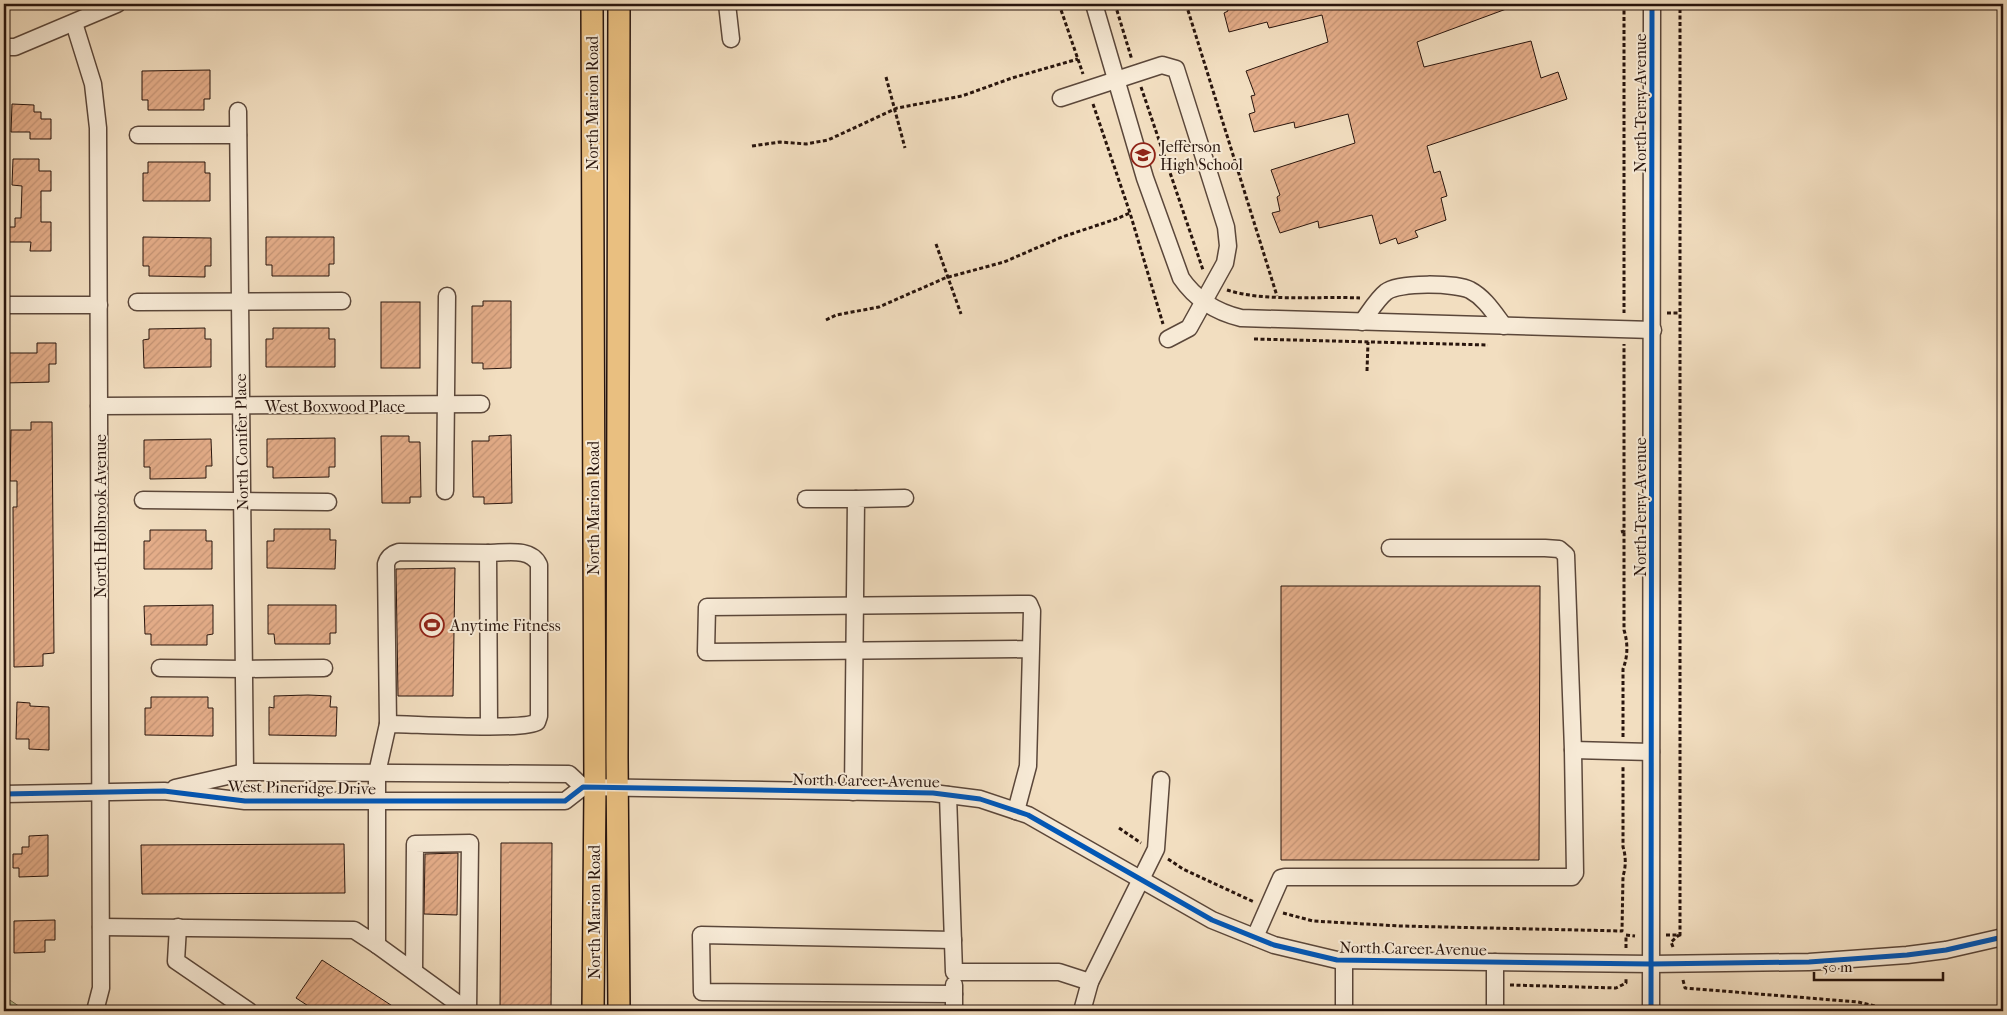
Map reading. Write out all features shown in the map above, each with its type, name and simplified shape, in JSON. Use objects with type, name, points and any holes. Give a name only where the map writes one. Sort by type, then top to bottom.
[{"type":"main road","name":"North Marion Road","points":[[592,4],[589,787],[593,1011]]},
{"type":"main road","name":"North Marion Road","points":[[619,1011],[620,4]]},
{"type":"street","points":[[4,47],[15,47],[117,4]]},
{"type":"street","points":[[726,4],[732,39]]},
{"type":"street","points":[[1094,4],[1115,80],[1146,178],[1181,278],[1188,289],[1204,302],[1224,314],[1241,318],[1653,330]]},
{"type":"street","name":"North Terry Avenue","points":[[1651,1011],[1652,4]]},
{"type":"street","name":"North Holbrook Avenue","points":[[74,22],[93,84],[98,128],[101,988],[95,1011]]},
{"type":"street","points":[[1061,98],[1162,66],[1176,69],[1226,227],[1228,246],[1225,263],[1189,328],[1168,339]]},
{"type":"street","name":"North Conifer Place","points":[[238,111],[245,772]]},
{"type":"street","points":[[138,135],[238,135]]},
{"type":"street","points":[[1362,322],[1386,292],[1397,286],[1411,284],[1460,286],[1469,289],[1483,299],[1504,326]]},
{"type":"street","points":[[446,491],[447,296]]},
{"type":"street","points":[[137,302],[342,301]]},
{"type":"street","points":[[4,305],[99,305]]},
{"type":"street","name":"West Boxwood Place","points":[[99,406],[482,404]]},
{"type":"street","points":[[806,499],[906,498]]},
{"type":"street","points":[[853,792],[856,499]]},
{"type":"street","points":[[143,500],[328,502]]},
{"type":"street","points":[[1255,937],[1280,878],[1285,877],[1572,877],[1576,873],[1566,555],[1559,549],[1545,548],[1390,548]]},
{"type":"street","points":[[377,945],[377,773],[388,724],[386,564],[388,559],[393,554],[399,552],[525,553],[536,559],[539,565],[538,722],[522,726],[388,724]]},
{"type":"street","points":[[488,553],[489,725]]},
{"type":"street","points":[[1016,811],[1028,766],[1032,611],[1029,604],[707,607],[706,652],[1031,649]]},
{"type":"street","points":[[160,668],[324,668]]},
{"type":"street","points":[[1573,750],[1652,752]]},
{"type":"street","name":"West Pineridge Drive","points":[[4,794],[164,791],[245,801],[565,801],[589,787],[569,774],[245,772],[164,791]]},
{"type":"street","points":[[1082,1011],[1090,982],[1155,851],[1161,780]]},
{"type":"street","name":"North Career Avenue","points":[[589,787],[933,792],[980,798],[1028,815],[1212,920],[1274,945],[1344,960],[1651,964],[1809,962],[1865,959],[1946,950],[2003,937]]},
{"type":"street","points":[[948,794],[954,1011]]},
{"type":"street","points":[[414,971],[415,844],[470,844],[468,1011]]},
{"type":"street","points":[[100,927],[354,930],[468,1011]]},
{"type":"street","points":[[178,927],[176,961],[249,1011]]},
{"type":"street","points":[[953,940],[701,935],[702,992],[954,994]]},
{"type":"street","points":[[1344,960],[1344,1011]]},
{"type":"street","points":[[1495,962],[1495,1011]]},
{"type":"street","points":[[954,972],[1059,972],[1090,982]]},
{"type":"path","points":[[1059,4],[1130,213],[1168,339]]},
{"type":"path","points":[[1115,4],[1136,74],[1205,276],[1224,289],[1239,294],[1361,298],[1368,295]]},
{"type":"path","points":[[1186,4],[1277,296]]},
{"type":"path","points":[[1119,828],[1183,869],[1266,908],[1313,921],[1400,926],[1622,931],[1625,854],[1623,847],[1622,669],[1626,660],[1627,640],[1624,630],[1622,532],[1624,4]]},
{"type":"path","points":[[752,146],[780,142],[806,144],[828,140],[855,129],[894,109],[962,96],[1012,78],[1078,60]]},
{"type":"path","points":[[886,78],[905,148]]},
{"type":"path","points":[[826,320],[836,315],[879,307],[948,277],[1004,262],[1062,237],[1116,220],[1130,213]]},
{"type":"path","points":[[936,244],[961,314]]},
{"type":"path","points":[[1254,338],[1488,345]]},
{"type":"path","points":[[1366,371],[1368,342]]},
{"type":"path","points":[[1680,935],[1671,942],[1685,988],[1858,1002],[1896,1011]]},
{"type":"green space","points":[[4,996],[26,1011],[4,1011]]},
{"type":"building","points":[[1226,4],[1516,4],[1417,42],[1424,67],[1531,41],[1541,78],[1558,72],[1567,99],[1427,146],[1434,173],[1440,171],[1447,196],[1441,198],[1446,220],[1415,231],[1418,237],[1398,244],[1396,238],[1380,244],[1372,215],[1319,228],[1318,221],[1280,233],[1272,213],[1280,211],[1277,197],[1280,195],[1271,170],[1355,143],[1348,114],[1295,128],[1294,122],[1254,132],[1249,114],[1255,112],[1251,96],[1255,95],[1246,71],[1328,42],[1322,15],[1269,28],[1267,22],[1229,32],[1224,13],[1228,11]]},
{"type":"building","points":[[210,70],[210,99],[204,99],[204,110],[148,110],[148,100],[142,100],[142,71]]},
{"type":"building","points":[[12,104],[34,105],[34,112],[41,112],[41,119],[51,119],[51,139],[30,139],[30,132],[11,132]]},
{"type":"building","points":[[13,159],[39,159],[39,171],[51,171],[51,191],[41,191],[41,222],[51,222],[51,251],[30,251],[31,242],[9,242],[9,227],[15,227],[15,218],[21,218],[22,186],[12,185]]},
{"type":"building","points":[[148,162],[205,162],[205,173],[210,173],[210,201],[143,201],[143,173],[148,173]]},
{"type":"building","points":[[143,237],[211,238],[211,266],[205,266],[205,277],[149,276],[149,266],[143,266]]},
{"type":"building","points":[[266,237],[334,237],[334,264],[329,264],[329,276],[272,276],[272,265],[266,265]]},
{"type":"building","points":[[483,301],[511,301],[511,368],[483,369],[483,363],[472,363],[472,306],[483,306]]},
{"type":"building","points":[[381,302],[420,302],[420,368],[381,368]]},
{"type":"building","points":[[205,328],[205,339],[211,339],[211,367],[144,368],[143,340],[149,339],[149,329]]},
{"type":"building","points":[[273,328],[329,328],[329,339],[335,339],[335,367],[266,367],[266,339],[273,339]]},
{"type":"building","points":[[37,343],[56,343],[56,364],[49,364],[49,382],[4,383],[4,353],[37,353]]},
{"type":"building","points":[[31,422],[52,422],[54,653],[43,654],[43,666],[14,667],[13,507],[17,507],[17,481],[10,481],[11,430],[31,430]]},
{"type":"building","points":[[511,435],[512,503],[484,504],[484,497],[473,497],[472,441],[489,441],[489,436]]},
{"type":"building","points":[[381,436],[409,436],[409,442],[420,442],[421,497],[410,497],[410,503],[382,503]]},
{"type":"building","points":[[335,438],[335,467],[329,467],[329,477],[273,478],[273,467],[267,467],[267,439]]},
{"type":"building","points":[[211,439],[212,466],[206,466],[206,478],[150,479],[150,467],[144,467],[144,440]]},
{"type":"building","points":[[274,529],[330,529],[330,540],[336,540],[335,569],[267,568],[267,541],[274,541]]},
{"type":"building","points":[[150,530],[206,530],[206,541],[212,541],[212,569],[144,569],[144,541],[150,541]]},
{"type":"building","points":[[455,568],[453,696],[398,696],[396,569]]},
{"type":"building","points":[[1281,586],[1540,586],[1539,860],[1281,860]]},
{"type":"building","points":[[213,605],[213,634],[207,635],[207,645],[151,645],[151,634],[145,634],[144,606]]},
{"type":"building","points":[[268,605],[336,605],[336,633],[330,633],[330,644],[275,644],[274,634],[268,634]]},
{"type":"building","points":[[274,696],[331,696],[330,707],[337,707],[336,736],[269,735],[269,707],[274,708]]},
{"type":"building","points":[[151,697],[208,697],[208,708],[213,708],[213,736],[145,735],[145,708],[151,708]]},
{"type":"building","points":[[17,702],[30,703],[30,706],[49,707],[49,750],[29,749],[29,739],[16,739]]},
{"type":"building","points":[[48,835],[48,876],[19,877],[19,868],[13,868],[13,854],[22,854],[22,847],[29,847],[29,836]]},
{"type":"building","points":[[501,843],[552,843],[551,1011],[500,1011]]},
{"type":"building","points":[[344,844],[345,893],[142,894],[141,845]]},
{"type":"building","points":[[458,853],[457,915],[424,914],[425,854]]},
{"type":"building","points":[[55,920],[55,940],[45,940],[45,952],[14,953],[14,921]]},
{"type":"building","points":[[322,960],[400,1011],[316,1011],[296,998]]},
{"type":"cycle path","points":[[1651,1011],[1652,4]]},
{"type":"cycle path","points":[[4,794],[164,791],[245,801],[565,801],[583,787],[933,793],[980,799],[1028,815],[1212,920],[1274,945],[1337,960],[1651,964],[1809,962],[1907,955],[1946,950],[2003,937]]},
{"type":"place","name":"Jefferson High School","points":[[1143,155]]},
{"type":"place","name":"Anytime Fitness","points":[[432,625]]}]
